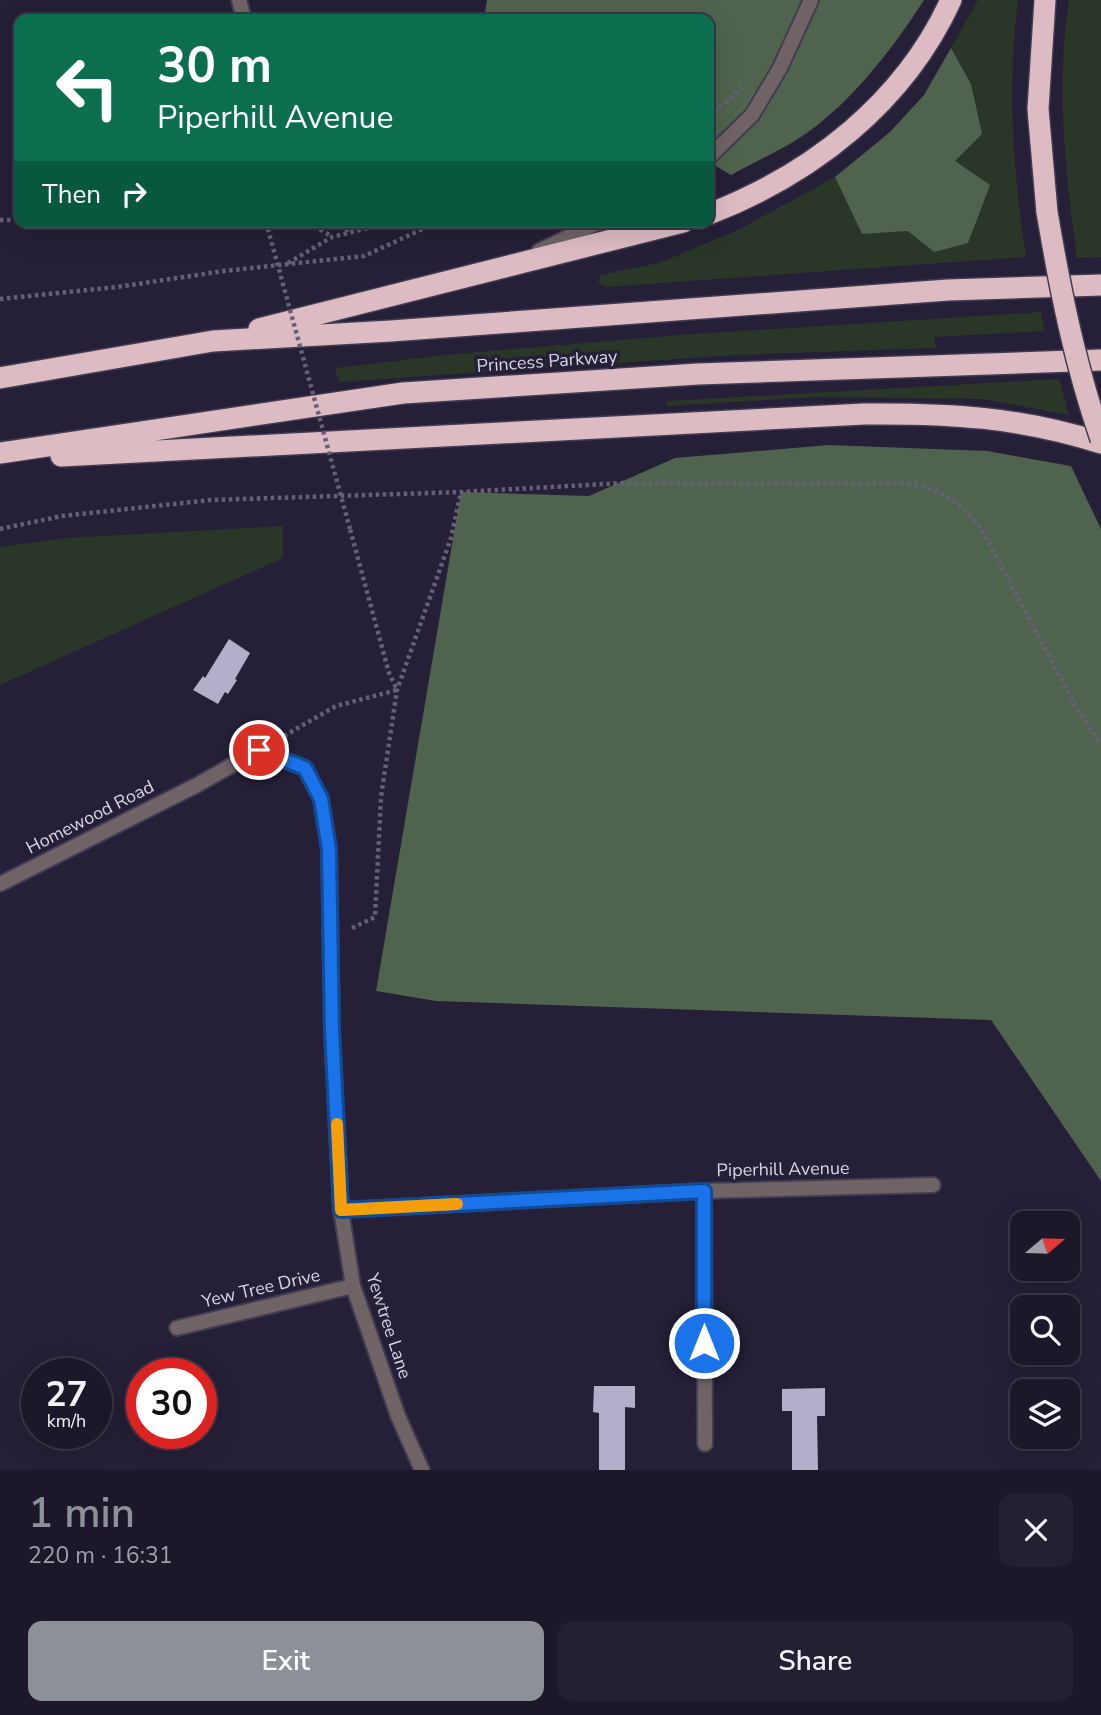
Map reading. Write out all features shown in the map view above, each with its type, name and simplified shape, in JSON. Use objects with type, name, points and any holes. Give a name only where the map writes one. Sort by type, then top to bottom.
[{"type":"highway","points":[[714,212],[740,202],[809,164],[873,111],[916,59],[951,0]]},
{"type":"highway","points":[[1045,0],[1038,109],[1047,212],[1071,334],[1101,441]]},
{"type":"highway","points":[[0,378],[213,341],[660,228]]},
{"type":"highway","points":[[213,341],[391,331],[948,290],[1101,285]]},
{"type":"highway","name":"Princess Parkway","points":[[0,453],[403,393],[698,374],[1101,360]]},
{"type":"highway","points":[[0,459],[864,414],[942,414],[996,419],[1101,441]]},
{"type":"street","points":[[714,152],[752,115],[780,68],[811,0]]},
{"type":"street","points":[[499,270],[586,228]]},
{"type":"street","name":"Homewood Road","points":[[0,884],[198,785],[259,750]]},
{"type":"street","name":"Yewtree Lane","points":[[259,750],[305,768],[321,799],[329,849],[332,1031],[341,1210],[354,1286],[398,1416],[422,1470]]},
{"type":"street","name":"Piperhill Avenue","points":[[341,1210],[704,1191],[933,1185]]},
{"type":"street","points":[[704,1191],[705,1444]]},
{"type":"street","name":"Yew Tree Drive","points":[[177,1328],[354,1286]]},
{"type":"path","points":[[714,112],[744,85]]},
{"type":"path","points":[[268,228],[389,673],[397,690]]},
{"type":"path","points":[[318,228],[332,237]]},
{"type":"path","points":[[284,265],[349,228]]},
{"type":"path","points":[[341,233],[372,228]]},
{"type":"path","points":[[0,299],[363,256],[425,228]]},
{"type":"path","points":[[0,529],[62,516],[212,500],[461,492],[623,483],[907,483],[937,489],[962,506],[981,528],[1076,707],[1101,744]]},
{"type":"path","points":[[330,938],[375,917],[381,797],[397,690],[451,538],[461,492]]},
{"type":"path","points":[[259,750],[336,706],[397,690]]},
{"type":"green space","points":[[487,0],[924,0],[868,76],[834,111],[798,139],[731,175],[714,165],[714,14],[485,14]]},
{"type":"green space","points":[[978,0],[1018,0],[1012,97],[1018,193],[1026,257],[606,287],[598,282],[600,275],[659,263],[738,230],[835,177],[862,234],[908,231],[934,252],[971,84],[951,48]]},
{"type":"green space","points":[[1069,0],[1101,0],[1101,257],[1077,258],[1073,226],[1063,97]]},
{"type":"green space","points":[[951,48],[971,84],[982,134],[955,161],[990,185],[968,243],[934,252],[908,231],[862,234],[835,177],[890,132],[924,95]]},
{"type":"green space","points":[[1041,312],[1045,331],[934,337],[936,348],[735,355],[339,382],[335,368],[454,354],[679,335]]},
{"type":"green space","points":[[1059,379],[1069,415],[983,399],[816,397],[667,406],[667,401]]},
{"type":"green space","points":[[829,445],[987,451],[1071,466],[1101,529],[1101,1181],[991,1020],[436,1001],[376,991],[461,492],[589,496],[675,458]]},
{"type":"green space","points":[[283,526],[283,558],[0,685],[0,547],[67,538]]},
{"type":"building","points":[[229,639],[250,653],[235,679],[237,680],[218,704],[193,690],[203,676],[205,678]]},
{"type":"building","points":[[594,1386],[635,1386],[635,1408],[625,1407],[625,1470],[599,1470],[599,1413],[593,1412]]},
{"type":"building","points":[[825,1388],[825,1416],[817,1416],[818,1470],[792,1470],[792,1411],[782,1411],[782,1389]]},
{"type":"slow traffic","points":[[337,1124],[341,1210],[457,1204]]},
{"type":"route","points":[[259,750],[305,768],[321,799],[329,849],[332,1031],[341,1210],[704,1191],[704,1343]]}]
